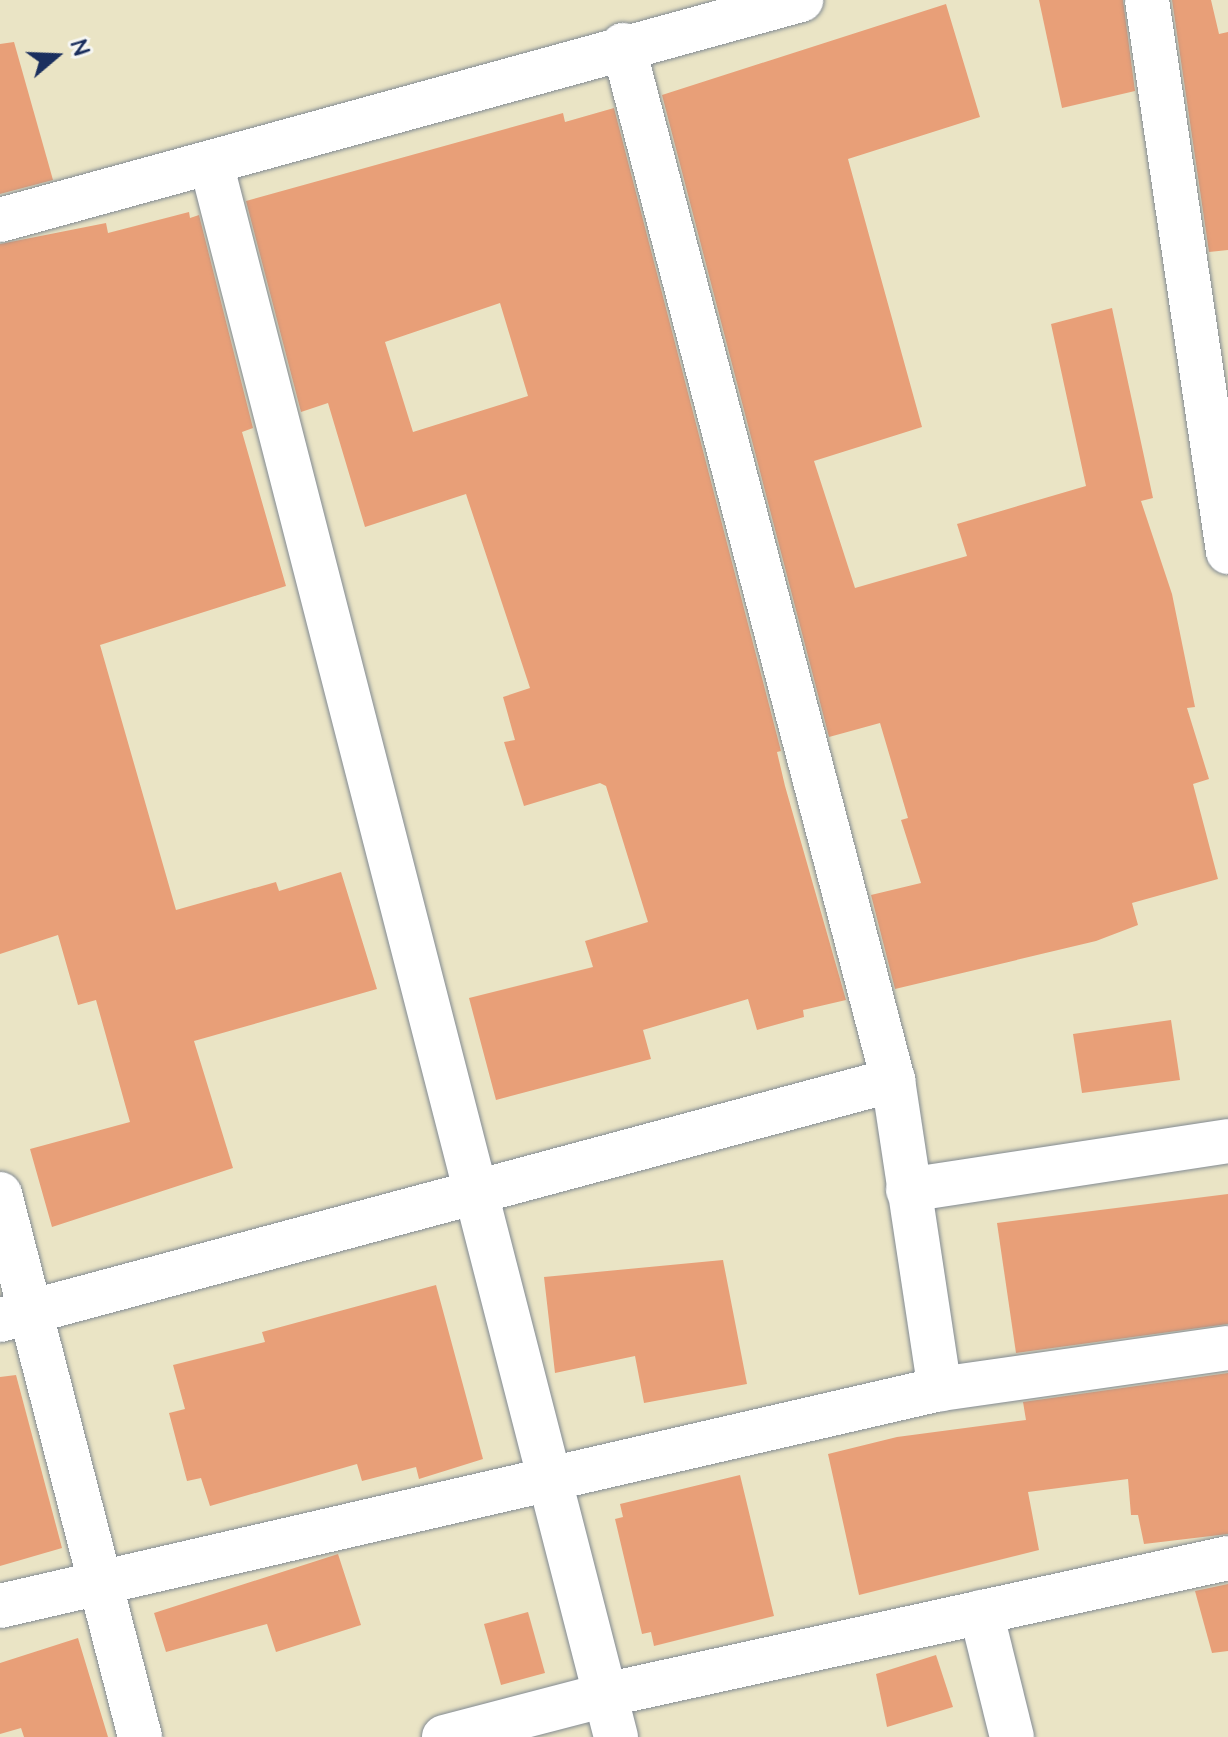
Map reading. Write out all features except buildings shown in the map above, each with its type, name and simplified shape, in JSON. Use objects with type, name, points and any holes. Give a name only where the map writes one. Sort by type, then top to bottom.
[{"type":"street","points":[[0,220],[623,45],[801,0]]},
{"type":"street","points":[[1147,0],[1228,552]]},
{"type":"street","points":[[623,45],[893,1080],[940,1389]]},
{"type":"street","points":[[211,163],[616,1737]]},
{"type":"street","points":[[15,1316],[893,1080]]},
{"type":"street","points":[[908,1190],[1228,1141]]},
{"type":"street","points":[[0,1194],[15,1316],[100,1581],[140,1737]]},
{"type":"street","points":[[0,1606],[940,1389],[1228,1348]]},
{"type":"street","points":[[444,1737],[605,1695],[1228,1558]]},
{"type":"street","points":[[981,1612],[1012,1737]]}]
